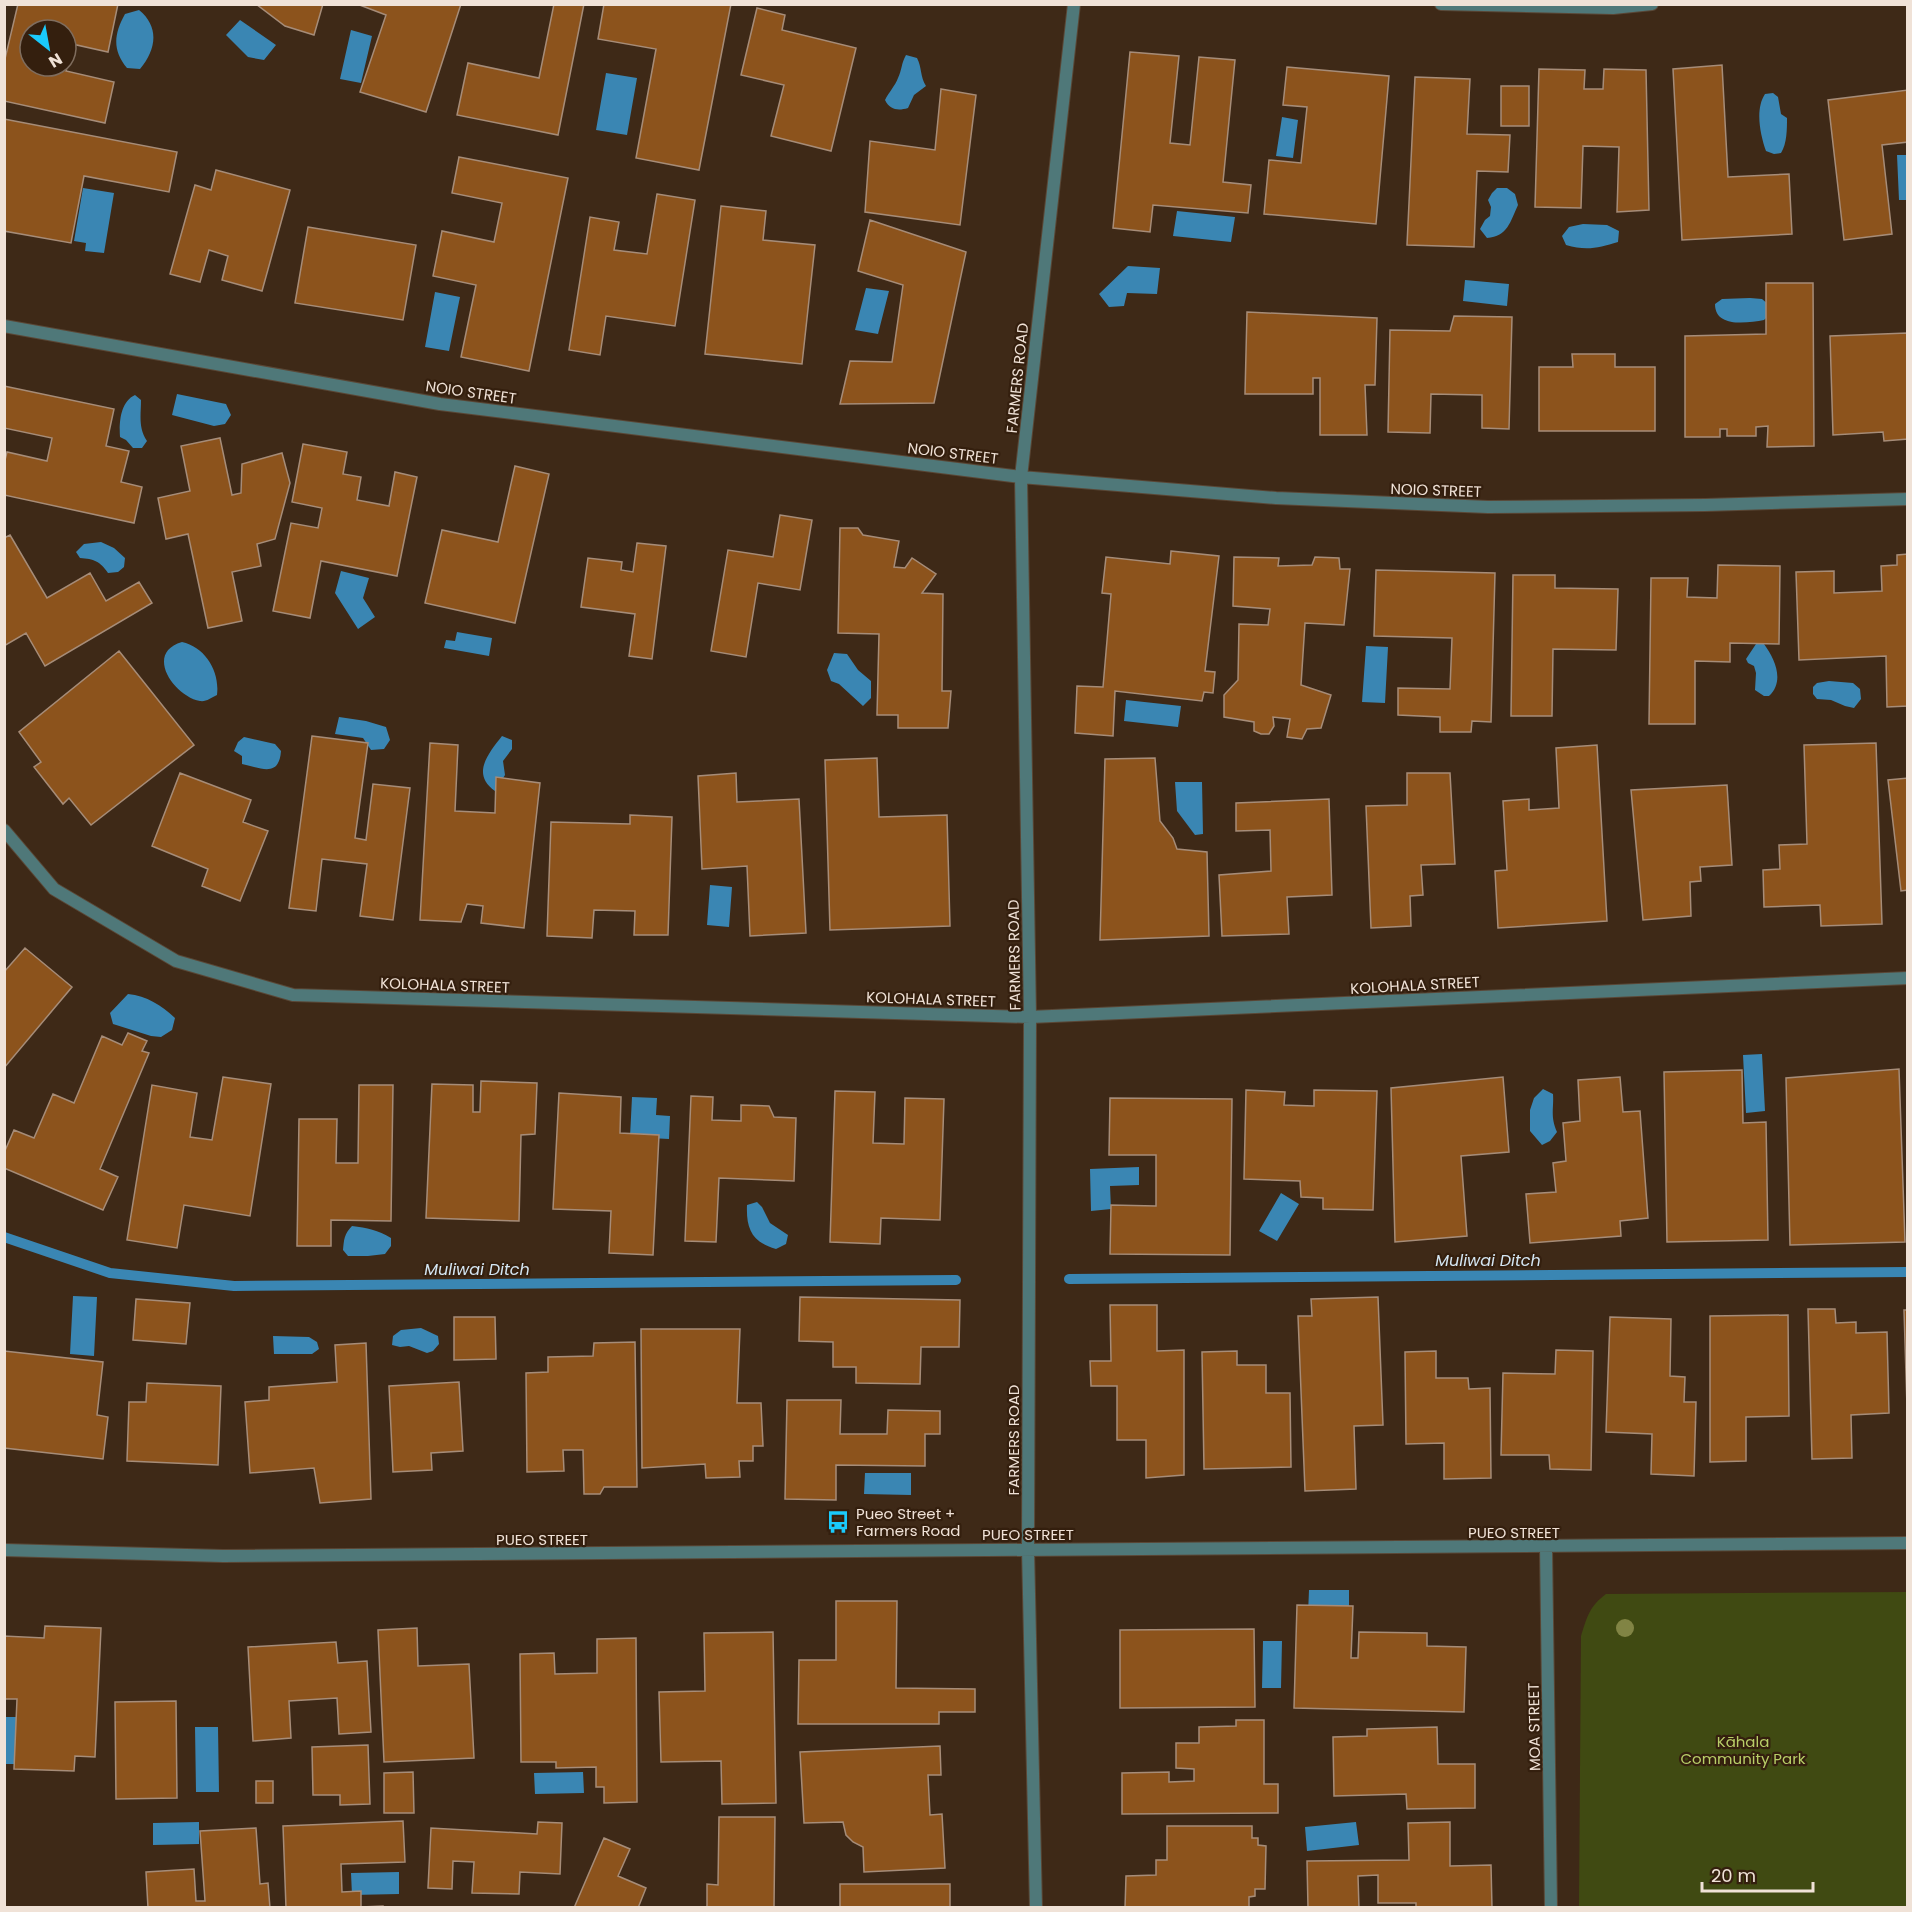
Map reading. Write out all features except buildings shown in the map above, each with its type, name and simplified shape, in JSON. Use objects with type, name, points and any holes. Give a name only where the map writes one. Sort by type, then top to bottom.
[{"type":"street","name":"FARMERS ROAD","points":[[1036,1908],[1028,1549],[1030,1017],[1021,477],[1074,4]]},
{"type":"street","points":[[1441,4],[1613,8],[1652,4]]},
{"type":"street","name":"NOIO STREET","points":[[4,326],[440,404],[1021,477],[1276,498],[1488,507],[1705,505],[1908,499]]},
{"type":"street","name":"KOLOHALA STREET","points":[[4,830],[54,889],[176,961],[293,995],[1030,1017],[1908,978]]},
{"type":"street","name":"PUEO STREET","points":[[4,1550],[235,1556],[1546,1547],[1908,1542]]},
{"type":"street","name":"MOA STREET","points":[[1546,1547],[1551,1908]]},
{"type":"green space","name":"Kāhala Community Park","points":[[1907,1592],[1907,1907],[1579,1907],[1581,1636],[1590,1612],[1601,1598],[1606,1594]]},
{"type":"water","points":[[139,10],[146,17],[153,31],[152,46],[150,54],[140,69],[127,68],[119,55],[117,35],[125,14]]},
{"type":"water","points":[[240,20],[276,45],[264,60],[248,57],[226,35]]},
{"type":"water","points":[[351,30],[372,36],[361,83],[340,79]]},
{"type":"water","points":[[906,55],[917,58],[926,86],[914,95],[908,108],[895,109],[885,100],[897,81]]},
{"type":"water","points":[[606,73],[637,78],[627,135],[596,130]]},
{"type":"water","points":[[1773,93],[1778,97],[1781,114],[1787,118],[1784,145],[1781,153],[1774,154],[1766,151],[1760,129],[1759,114],[1765,94]]},
{"type":"water","points":[[1282,117],[1298,120],[1293,158],[1276,156]]},
{"type":"water","points":[[1897,155],[1907,155],[1907,200],[1899,200]]},
{"type":"water","points":[[83,188],[114,193],[104,253],[85,251],[86,243],[74,241]]},
{"type":"water","points":[[1497,188],[1507,188],[1515,194],[1518,205],[1504,231],[1487,238],[1480,229],[1490,216],[1491,207],[1488,200]]},
{"type":"water","points":[[1177,211],[1235,217],[1231,242],[1173,236]]},
{"type":"water","points":[[1583,224],[1607,225],[1619,231],[1618,242],[1592,248],[1566,245],[1562,236],[1569,227]]},
{"type":"water","points":[[1128,266],[1160,268],[1157,294],[1127,293],[1124,306],[1109,307],[1099,294]]},
{"type":"water","points":[[1465,280],[1509,284],[1507,306],[1463,301]]},
{"type":"water","points":[[866,288],[889,291],[878,334],[855,330]]},
{"type":"water","points":[[435,292],[460,297],[449,351],[425,347]]},
{"type":"water","points":[[1722,299],[1762,299],[1769,305],[1770,314],[1764,320],[1733,322],[1720,317],[1716,312],[1715,304]]},
{"type":"water","points":[[177,394],[226,404],[231,415],[225,424],[214,426],[172,415]]},
{"type":"water","points":[[135,395],[141,400],[141,426],[147,441],[142,448],[133,448],[120,437],[120,419],[123,408]]},
{"type":"water","points":[[101,542],[114,548],[125,558],[124,567],[118,572],[108,573],[99,563],[80,558],[76,552],[84,544]]},
{"type":"water","points":[[341,571],[369,578],[363,598],[375,617],[358,629],[335,593]]},
{"type":"water","points":[[457,632],[492,638],[489,656],[444,648],[446,640],[455,641]]},
{"type":"water","points":[[182,642],[198,649],[209,661],[216,677],[217,695],[200,701],[190,697],[173,683],[167,674],[164,664],[165,655],[171,647]]},
{"type":"water","points":[[1756,644],[1764,644],[1777,670],[1777,684],[1769,696],[1764,696],[1755,690],[1754,666],[1746,659]]},
{"type":"water","points":[[1366,646],[1388,647],[1385,703],[1362,702]]},
{"type":"water","points":[[834,653],[847,654],[858,670],[871,681],[871,698],[863,706],[839,684],[831,681],[827,670]]},
{"type":"water","points":[[1829,681],[1853,683],[1860,689],[1861,699],[1854,708],[1831,700],[1817,699],[1813,694],[1813,687],[1817,683]]},
{"type":"water","points":[[1126,700],[1181,706],[1178,727],[1124,721]]},
{"type":"water","points":[[339,717],[386,727],[390,740],[384,749],[371,750],[363,738],[335,734]]},
{"type":"water","points":[[502,736],[512,740],[512,749],[503,761],[505,775],[495,791],[484,778],[483,771],[487,757]]},
{"type":"water","points":[[244,737],[275,744],[281,751],[277,765],[273,768],[262,769],[242,764],[242,756],[234,751],[238,742]]},
{"type":"water","points":[[1175,782],[1202,782],[1203,834],[1195,835],[1177,811]]},
{"type":"water","points":[[710,885],[732,887],[729,927],[707,925]]},
{"type":"water","points":[[128,994],[148,999],[170,1013],[175,1018],[172,1030],[161,1037],[151,1036],[113,1024],[110,1013]]},
{"type":"water","points":[[1762,1054],[1765,1111],[1746,1113],[1743,1055]]},
{"type":"water","points":[[1543,1089],[1553,1094],[1553,1117],[1557,1132],[1550,1141],[1542,1145],[1530,1131],[1530,1110],[1534,1098]]},
{"type":"water","points":[[632,1097],[657,1098],[656,1115],[670,1116],[669,1139],[630,1137]]},
{"type":"water","points":[[1139,1167],[1139,1185],[1110,1186],[1111,1209],[1091,1211],[1090,1169]]},
{"type":"water","points":[[1281,1193],[1299,1204],[1277,1241],[1259,1231]]},
{"type":"water","points":[[757,1202],[770,1223],[788,1235],[786,1244],[776,1249],[761,1243],[752,1233],[749,1228],[747,1205]]},
{"type":"water","points":[[352,1226],[386,1235],[391,1238],[391,1246],[385,1254],[348,1256],[343,1250],[346,1234]]},
{"type":"water","points":[[73,1296],[97,1297],[94,1356],[70,1354]]},
{"type":"water","points":[[421,1328],[438,1336],[439,1344],[433,1351],[427,1353],[409,1346],[392,1345],[393,1336],[401,1330]]},
{"type":"water","points":[[273,1336],[309,1337],[317,1342],[319,1349],[312,1354],[274,1354]]},
{"type":"water","points":[[865,1473],[911,1473],[911,1495],[864,1494]]},
{"type":"water","points":[[1309,1590],[1349,1590],[1349,1614],[1308,1614]]},
{"type":"water","points":[[1263,1641],[1282,1641],[1281,1688],[1262,1688]]},
{"type":"water","points":[[5,1717],[19,1717],[17,1764],[5,1764]]},
{"type":"water","points":[[195,1727],[218,1727],[219,1792],[196,1792]]},
{"type":"water","points":[[583,1772],[584,1793],[535,1794],[534,1773]]},
{"type":"water","points":[[199,1822],[199,1844],[153,1845],[153,1823]]},
{"type":"water","points":[[1356,1822],[1359,1845],[1307,1851],[1305,1827]]},
{"type":"water","points":[[399,1872],[399,1894],[352,1895],[351,1873]]},
{"type":"waterway","name":"Muliwai Ditch","points":[[4,1237],[110,1273],[234,1286],[956,1280]]},
{"type":"waterway","name":"Muliwai Ditch","points":[[1069,1279],[1908,1272]]},
{"type":"place","name":"Pueo Street + Farmers Road","points":[[838,1522]]}]
